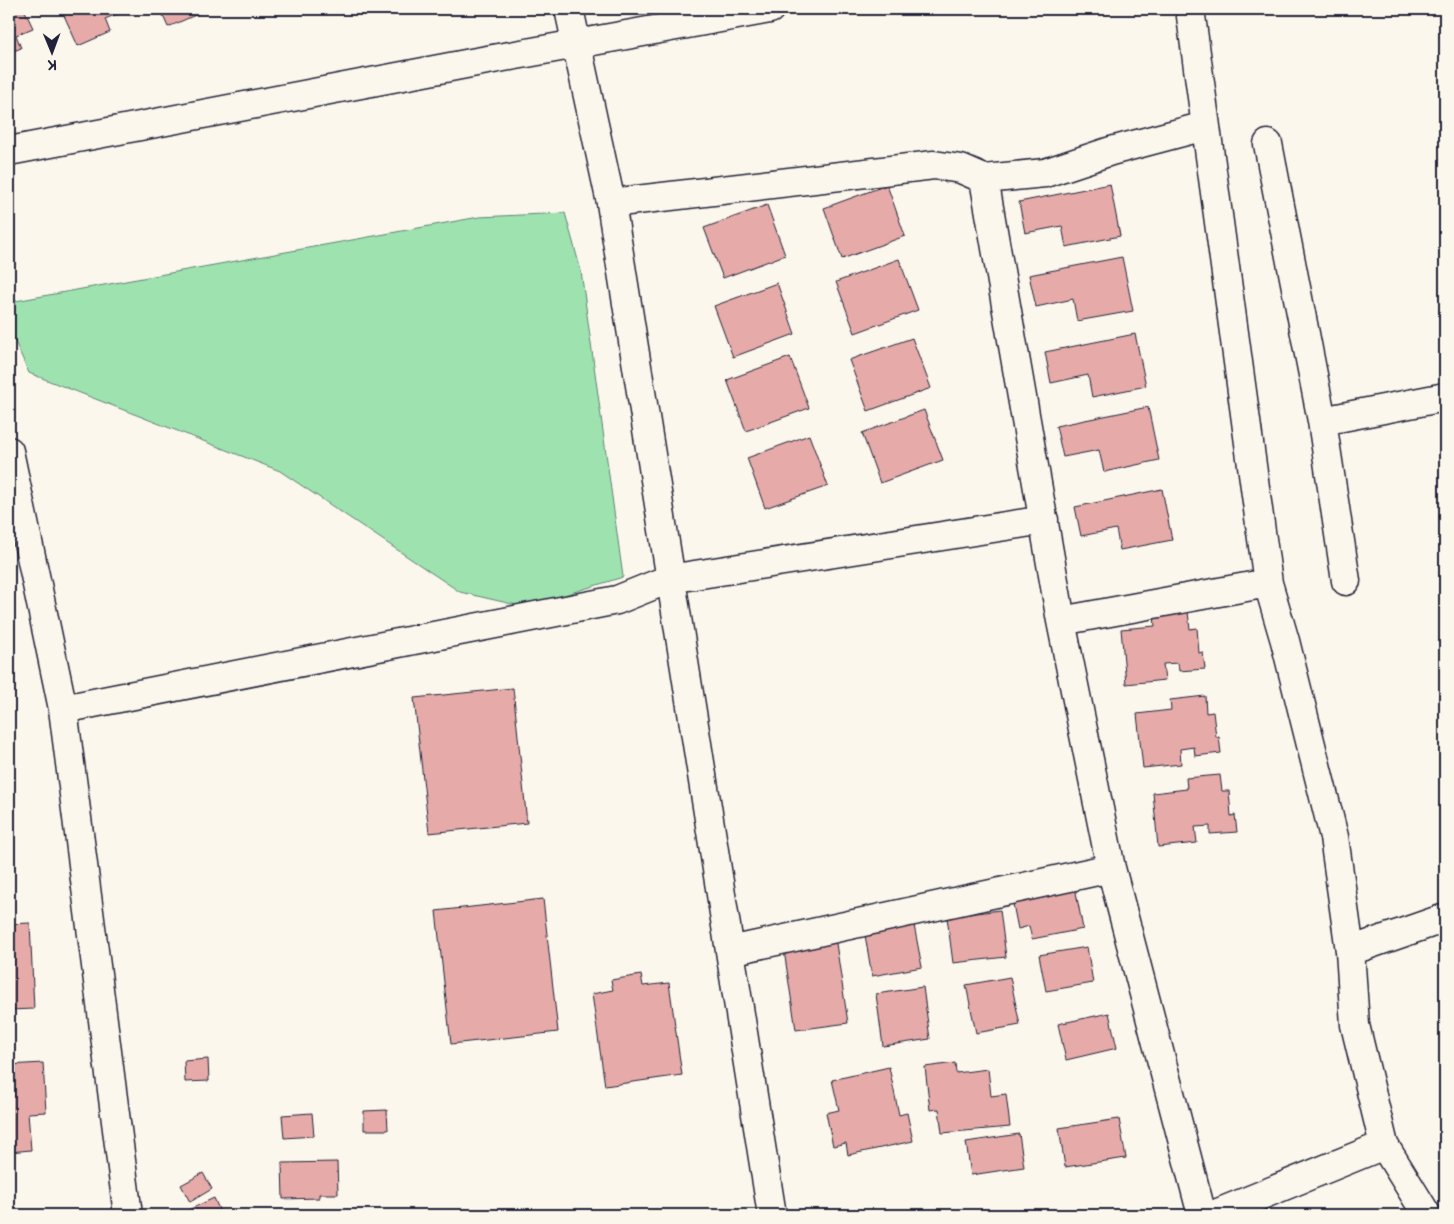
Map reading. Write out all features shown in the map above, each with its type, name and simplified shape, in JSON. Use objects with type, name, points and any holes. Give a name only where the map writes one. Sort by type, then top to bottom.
[{"type":"street","points":[[569,9],[610,204],[772,1215]]},
{"type":"street","points":[[9,151],[770,9]]},
{"type":"street","points":[[1190,9],[1268,583],[1285,641],[1334,837],[1350,951],[1355,1025],[1384,1145],[1427,1215]]},
{"type":"street","points":[[610,204],[934,165],[961,169],[984,179],[1045,173],[1111,151],[1205,126]]},
{"type":"street","points":[[1268,144],[1322,421],[1346,581]]},
{"type":"street","points":[[984,179],[1061,621],[1111,868],[1202,1215]]},
{"type":"street","points":[[1322,421],[1445,397]]},
{"type":"street","points":[[9,451],[16,528],[64,709],[128,1215]]},
{"type":"street","points":[[64,709],[617,600],[670,579],[1044,520]]},
{"type":"street","points":[[1061,621],[1268,583]]},
{"type":"street","points":[[730,951],[1111,868]]},
{"type":"street","points":[[1350,951],[1445,918]]},
{"type":"street","points":[[1213,1215],[1384,1145]]},
{"type":"green space","points":[[565,213],[581,271],[623,577],[525,607],[460,592],[280,471],[29,373],[9,328],[10,302],[479,217]]},
{"type":"building","points":[[9,9],[24,9],[33,28],[16,35],[21,48],[9,53]]},
{"type":"building","points":[[55,9],[120,9],[122,12],[105,19],[110,32],[78,46],[62,11],[57,13]]},
{"type":"building","points":[[160,9],[198,9],[200,13],[168,27]]},
{"type":"building","points":[[1110,184],[1120,236],[1066,247],[1062,226],[1025,233],[1019,202]]},
{"type":"building","points":[[887,185],[905,236],[842,259],[824,208]]},
{"type":"building","points":[[767,205],[785,255],[723,278],[704,228]]},
{"type":"building","points":[[1122,257],[1133,311],[1077,321],[1073,299],[1036,307],[1029,275]]},
{"type":"building","points":[[899,259],[918,310],[855,333],[836,282]]},
{"type":"building","points":[[777,283],[795,334],[733,357],[714,306]]},
{"type":"building","points":[[1135,334],[1146,386],[1092,397],[1088,375],[1051,383],[1045,352]]},
{"type":"building","points":[[912,338],[931,388],[868,411],[849,360]]},
{"type":"building","points":[[790,357],[809,408],[746,431],[727,380]]},
{"type":"building","points":[[1148,407],[1159,460],[1104,472],[1099,450],[1063,457],[1056,426]]},
{"type":"building","points":[[924,410],[943,460],[880,483],[862,433]]},
{"type":"building","points":[[809,435],[828,486],[765,508],[747,458]]},
{"type":"building","points":[[1162,489],[1172,540],[1120,550],[1116,529],[1081,536],[1075,507]]},
{"type":"building","points":[[1188,612],[1190,629],[1197,628],[1199,653],[1203,652],[1205,669],[1179,671],[1178,663],[1163,664],[1165,680],[1126,684],[1121,629],[1155,626],[1154,616]]},
{"type":"building","points":[[513,688],[527,823],[429,833],[414,698]]},
{"type":"building","points":[[1205,696],[1206,713],[1213,712],[1216,737],[1219,737],[1221,753],[1195,756],[1194,747],[1180,749],[1181,764],[1143,768],[1137,714],[1171,710],[1170,700]]},
{"type":"building","points":[[1220,775],[1222,791],[1229,791],[1231,816],[1235,815],[1237,832],[1210,834],[1210,826],[1195,827],[1197,843],[1158,847],[1153,793],[1187,789],[1186,778]]},
{"type":"building","points":[[1074,882],[1083,929],[1032,939],[1029,926],[1018,929],[1011,894]]},
{"type":"building","points":[[543,899],[558,1032],[451,1044],[436,911]]},
{"type":"building","points":[[1000,910],[1006,957],[953,963],[947,917]]},
{"type":"building","points":[[913,920],[922,967],[872,976],[864,929]]},
{"type":"building","points":[[30,923],[34,1009],[9,1010],[9,924]]},
{"type":"building","points":[[835,937],[848,1023],[796,1030],[783,944]]},
{"type":"building","points":[[1087,947],[1093,983],[1046,991],[1039,955]]},
{"type":"building","points":[[641,975],[643,986],[669,983],[682,1075],[605,1086],[592,994],[613,990],[611,980]]},
{"type":"building","points":[[1010,977],[1020,1025],[976,1033],[966,985]]},
{"type":"building","points":[[923,987],[930,1039],[883,1046],[876,994]]},
{"type":"building","points":[[1109,1013],[1117,1048],[1066,1060],[1058,1024]]},
{"type":"building","points":[[208,1059],[209,1081],[185,1082],[184,1061]]},
{"type":"building","points":[[43,1063],[46,1112],[28,1113],[31,1150],[9,1152],[9,1065]]},
{"type":"building","points":[[955,1063],[956,1073],[988,1069],[991,1096],[1006,1094],[1010,1127],[942,1133],[939,1109],[930,1110],[925,1067]]},
{"type":"building","points":[[889,1067],[899,1115],[907,1113],[913,1141],[848,1155],[846,1143],[833,1146],[826,1113],[839,1110],[832,1080]]},
{"type":"building","points":[[387,1110],[388,1130],[364,1130],[364,1111]]},
{"type":"building","points":[[312,1113],[314,1136],[284,1138],[282,1115]]},
{"type":"building","points":[[1119,1119],[1126,1158],[1065,1167],[1059,1128]]},
{"type":"building","points":[[1019,1134],[1024,1167],[971,1175],[966,1142]]},
{"type":"building","points":[[337,1162],[338,1194],[319,1194],[319,1198],[283,1199],[282,1163]]},
{"type":"building","points":[[203,1173],[212,1189],[190,1202],[181,1185]]},
{"type":"building","points":[[214,1198],[221,1214],[188,1215],[186,1211]]}]
